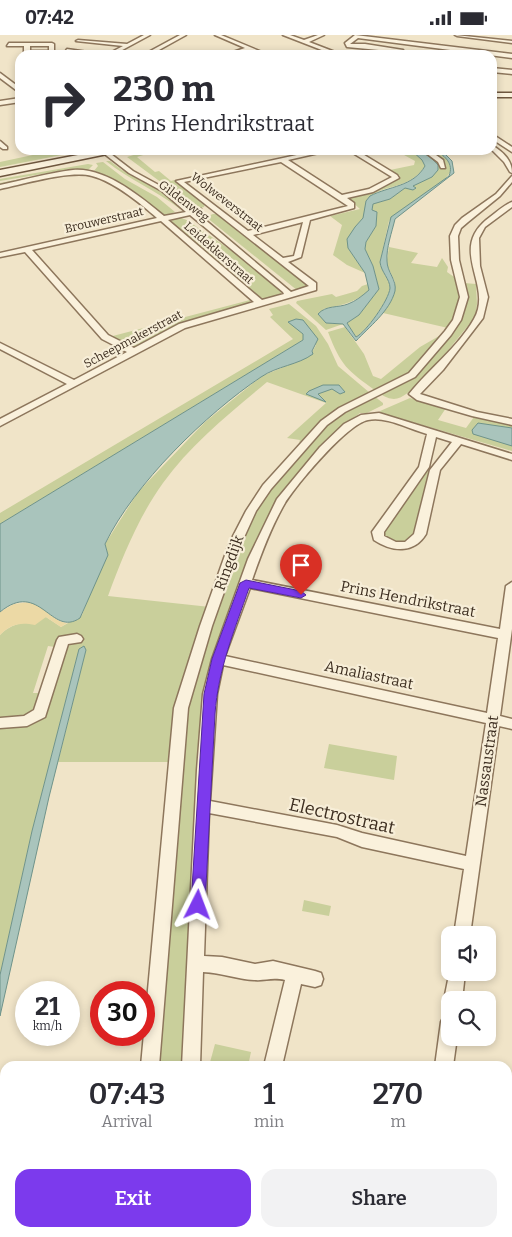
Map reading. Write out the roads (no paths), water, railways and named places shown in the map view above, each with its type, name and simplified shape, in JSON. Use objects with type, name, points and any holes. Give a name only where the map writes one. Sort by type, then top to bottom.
[{"type":"main road","points":[[497,93],[512,93]]},
{"type":"main road","points":[[0,168],[85,155]]},
{"type":"main road","points":[[0,173],[88,155]]},
{"type":"street","points":[[118,50],[148,35]]},
{"type":"street","points":[[157,49],[184,35]]},
{"type":"street","points":[[217,35],[250,49]]},
{"type":"street","points":[[278,35],[317,50]]},
{"type":"street","points":[[285,35],[326,50]]},
{"type":"street","points":[[304,42],[322,35]]},
{"type":"street","points":[[419,35],[408,42],[400,50],[349,46],[346,43],[357,36],[408,42],[468,50]]},
{"type":"street","points":[[457,35],[512,42]]},
{"type":"street","points":[[170,50],[192,36]]},
{"type":"street","points":[[78,41],[95,43],[100,41],[128,45]]},
{"type":"street","points":[[9,45],[52,44],[52,50]]},
{"type":"street","points":[[27,45],[27,50]]},
{"type":"street","points":[[157,49],[162,50]]},
{"type":"street","points":[[505,55],[512,49]]},
{"type":"street","points":[[497,54],[512,56]]},
{"type":"street","points":[[497,69],[512,70]]},
{"type":"street","points":[[0,73],[15,82]]},
{"type":"street","points":[[0,73],[15,86]]},
{"type":"street","points":[[0,103],[15,101]]},
{"type":"street","points":[[497,140],[512,150]]},
{"type":"street","points":[[497,147],[512,158]]},
{"type":"street","points":[[497,152],[507,161],[512,171]]},
{"type":"street","name":"Gildenweg","points":[[101,155],[164,190],[193,212],[287,291],[288,294],[285,297]]},
{"type":"street","name":"Wolweverstraat","points":[[285,297],[313,289],[313,285],[180,181],[306,155]]},
{"type":"street","points":[[341,197],[371,191],[396,178],[396,176],[360,155]]},
{"type":"street","points":[[432,155],[441,161],[443,167]]},
{"type":"street","points":[[246,234],[352,207],[352,204],[283,160]]},
{"type":"street","name":"Leidekkerstraat","points":[[0,187],[74,172],[89,172],[135,195],[260,303]]},
{"type":"street","name":"Gildenweg","points":[[119,173],[156,193],[204,230],[234,248]]},
{"type":"street","name":"Ringdijk","points":[[150,1061],[181,707],[206,625],[241,530],[267,487],[329,419],[342,410],[412,375],[433,352],[457,319],[464,297],[456,260],[454,236],[458,227],[498,195],[512,178]]},
{"type":"street","name":"Brouwerstraat","points":[[0,255],[213,208]]},
{"type":"street","points":[[508,210],[480,229],[475,237],[476,266],[484,297],[479,318],[440,368],[415,395],[476,415],[512,422]]},
{"type":"street","points":[[282,261],[297,257],[307,219]]},
{"type":"street","points":[[26,249],[106,337],[135,352]]},
{"type":"street","name":"Scheepmakerstraat","points":[[3,419],[75,384],[193,322],[285,297]]},
{"type":"street","points":[[0,346],[75,384]]},
{"type":"street","points":[[190,1061],[210,694],[218,659],[269,524],[289,490],[336,436],[354,421],[371,415],[512,457]]},
{"type":"street","points":[[432,433],[424,467],[380,528],[378,537],[383,541],[402,546],[410,545],[416,541],[420,534],[436,470],[458,441]]},
{"type":"street","points":[[424,467],[436,470]]},
{"type":"street","name":"Prins Hendrikstraat","points":[[246,583],[505,635]]},
{"type":"street","name":"Nassaustraat","points":[[463,926],[512,586]]},
{"type":"street","points":[[0,723],[27,721],[40,713],[64,640],[77,639]]},
{"type":"street","name":"Amaliastraat","points":[[218,659],[512,724]]},
{"type":"street","name":"Electrostraat","points":[[203,806],[337,831],[362,840],[472,864]]},
{"type":"street","points":[[195,964],[222,965],[255,972],[273,969],[315,979]]},
{"type":"street","points":[[274,1061],[295,974]]},
{"type":"street","points":[[445,1061],[447,1046]]},
{"type":"water","points":[[416,155],[426,155],[438,165],[438,170],[432,177],[413,186],[416,188],[413,190],[405,188],[390,199],[373,204],[372,210],[377,212],[376,226],[366,242],[365,249],[373,266],[379,289],[359,315],[347,323],[356,337],[371,322],[389,293],[390,285],[380,262],[391,217],[449,176],[449,164],[442,155],[446,155],[452,161],[454,173],[395,219],[388,245],[387,265],[395,283],[395,291],[384,312],[356,341],[343,324],[326,323],[318,314],[328,308],[351,303],[369,290],[365,273],[348,248],[347,239],[363,218],[366,201],[370,196],[414,178],[425,166]]},
{"type":"water","points":[[296,319],[303,320],[318,339],[312,351],[313,354],[301,361],[274,370],[261,377],[218,410],[173,452],[134,498],[105,544],[108,555],[80,618],[70,622],[61,621],[35,605],[25,602],[14,604],[0,612],[0,524],[303,340],[303,334],[288,322]]},
{"type":"water","points":[[323,385],[339,385],[345,392],[340,394],[332,389],[318,394],[326,402],[306,394]]},
{"type":"water","points":[[478,423],[512,428],[512,446],[473,434],[472,430]]},
{"type":"water","points":[[84,646],[86,650],[49,797],[0,1016],[0,975],[32,831],[79,649]]}]
